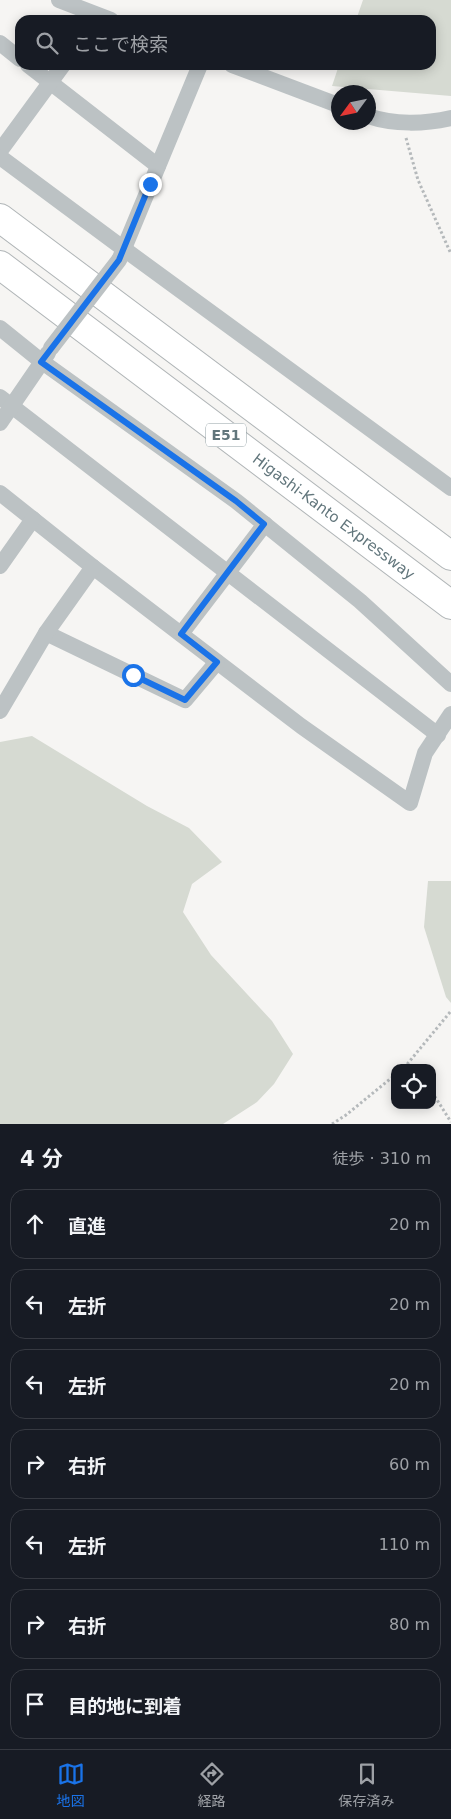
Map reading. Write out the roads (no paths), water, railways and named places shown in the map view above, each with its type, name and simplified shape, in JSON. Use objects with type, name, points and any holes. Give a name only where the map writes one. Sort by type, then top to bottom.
[{"type":"highway","name":"E51","points":[[0,218],[451,556]]},
{"type":"highway","name":"Higashi-Kanto Expressway","points":[[0,265],[451,605]]},
{"type":"street","points":[[59,0],[95,15]]},
{"type":"street","points":[[0,43],[15,54]]},
{"type":"street","points":[[35,70],[158,166]]},
{"type":"street","points":[[0,151],[59,70]]},
{"type":"street","points":[[0,423],[6,402],[41,362],[122,255],[198,70]]},
{"type":"street","points":[[245,70],[331,102]]},
{"type":"street","points":[[376,119],[430,122],[451,118]]},
{"type":"street","points":[[0,157],[122,255],[451,488]]},
{"type":"street","points":[[0,328],[41,362],[236,501],[360,601],[451,684]]},
{"type":"street","points":[[6,402],[438,735]]},
{"type":"street","points":[[0,493],[93,567],[301,726],[410,803],[425,753],[451,714]]},
{"type":"street","points":[[0,566],[33,519]]},
{"type":"street","points":[[181,634],[264,524]]},
{"type":"street","points":[[0,711],[46,634],[93,567]]},
{"type":"street","points":[[46,634],[185,700],[217,662]]}]
